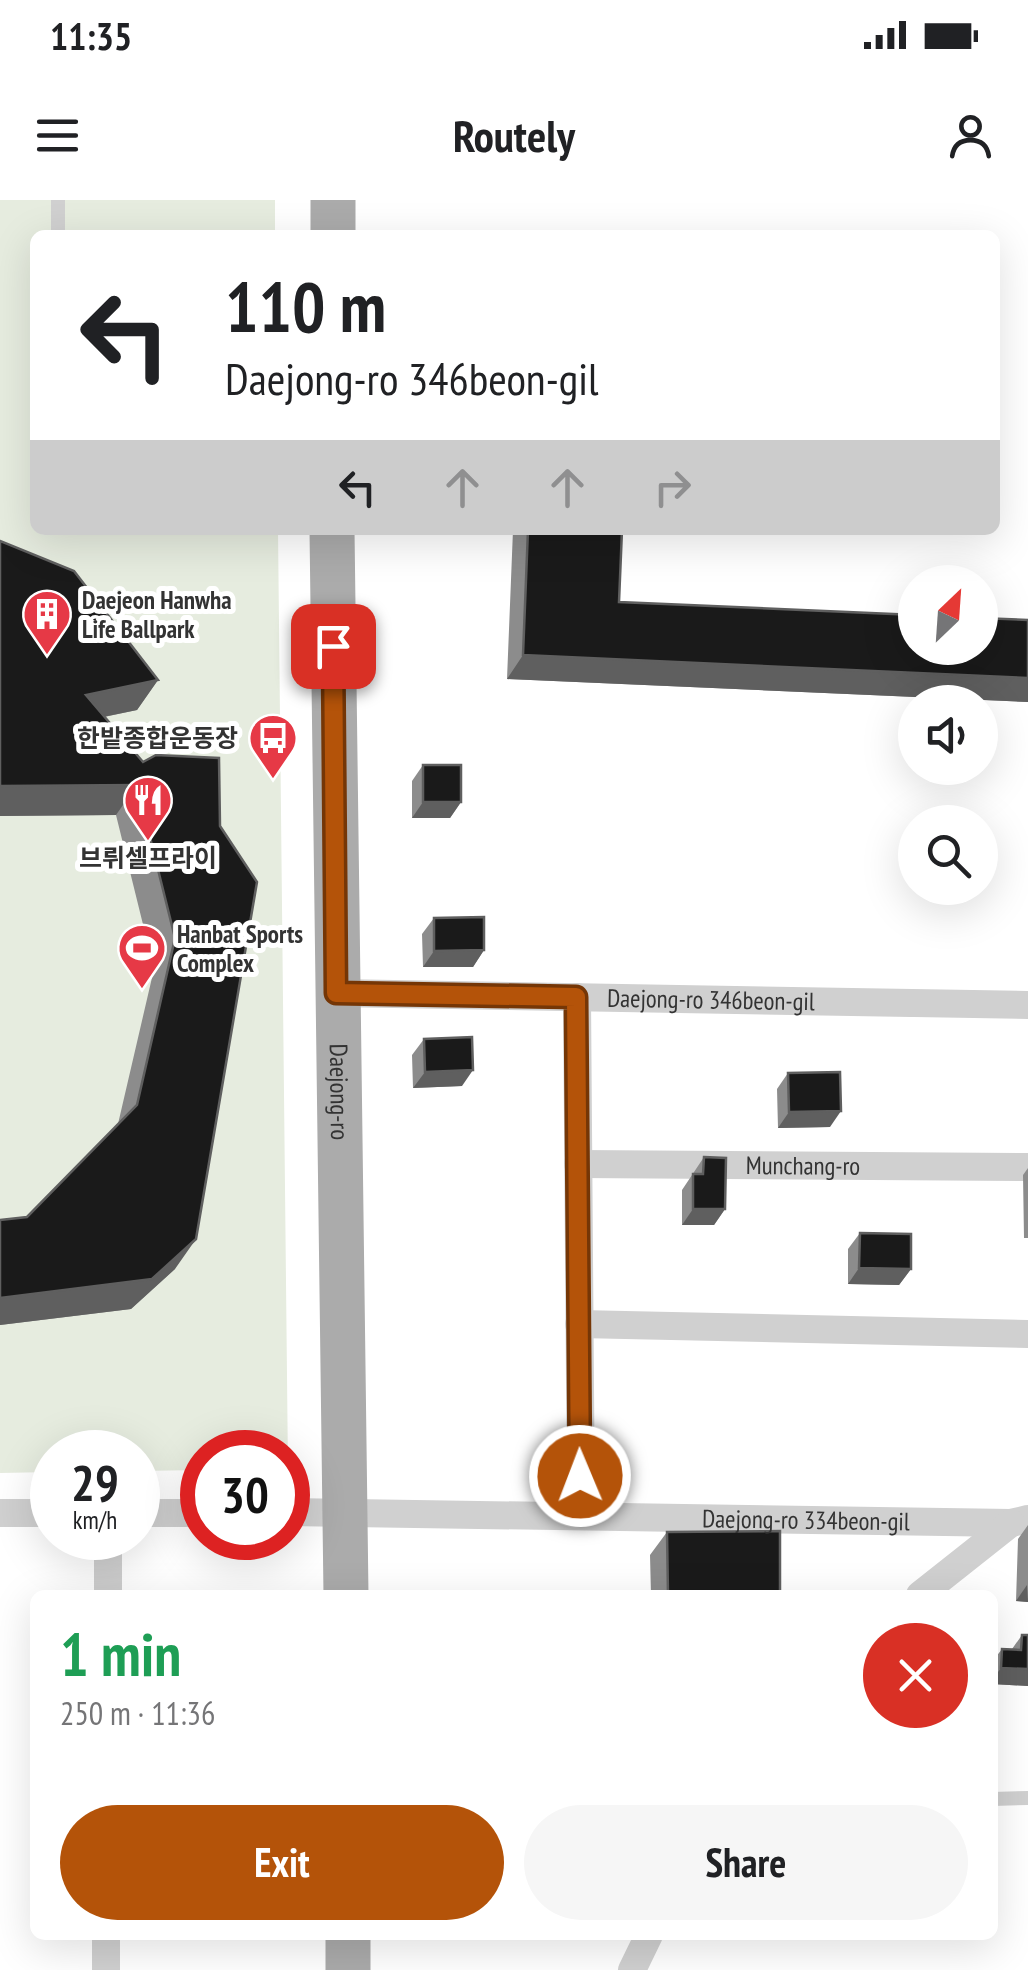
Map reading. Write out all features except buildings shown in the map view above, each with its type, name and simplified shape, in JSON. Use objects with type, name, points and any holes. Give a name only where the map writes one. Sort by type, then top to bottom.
[{"type":"main road","points":[[333,200],[333,230]]},
{"type":"main road","name":"Daejong-ro","points":[[332,535],[346,1590]]},
{"type":"main road","points":[[348,1940],[348,1970]]},
{"type":"street","name":"Daejong-ro 346beon-gil","points":[[336,993],[1028,1004]]},
{"type":"street","points":[[576,997],[580,1514]]},
{"type":"street","name":"Munchang-ro","points":[[578,1164],[1028,1167]]},
{"type":"street","points":[[579,1324],[1028,1334]]},
{"type":"street","name":"Daejong-ro 334beon-gil","points":[[310,1512],[1020,1521]]},
{"type":"street","points":[[0,1513],[30,1513]]},
{"type":"street","points":[[927,1590],[1020,1521]]},
{"type":"street","points":[[108,1560],[108,1590]]},
{"type":"street","points":[[106,1940],[106,1970]]},
{"type":"street","points":[[632,1970],[646,1940]]},
{"type":"lane","points":[[58,200],[58,230]]},
{"type":"lane","points":[[998,1799],[1028,1798]]},
{"type":"shaded area","name":"Hanbat Sports Complex","points":[[0,200],[275,200],[275,230],[30,230],[30,535],[278,535],[288,1430],[180,1430],[180,1470],[160,1471],[160,1430],[30,1430],[30,1472],[0,1473]]},
{"type":"place","name":"Daejeon Hanwha Life Ballpark","points":[[47,656]]},
{"type":"place","name":"한밭종합운동장","points":[[273,780]]},
{"type":"place","name":"브뤼셀프라이","points":[[148,842]]},
{"type":"place","name":"Hanbat Sports Complex","points":[[142,990]]},
{"type":"route","points":[[333,646],[336,993],[576,997],[580,1476]]}]
